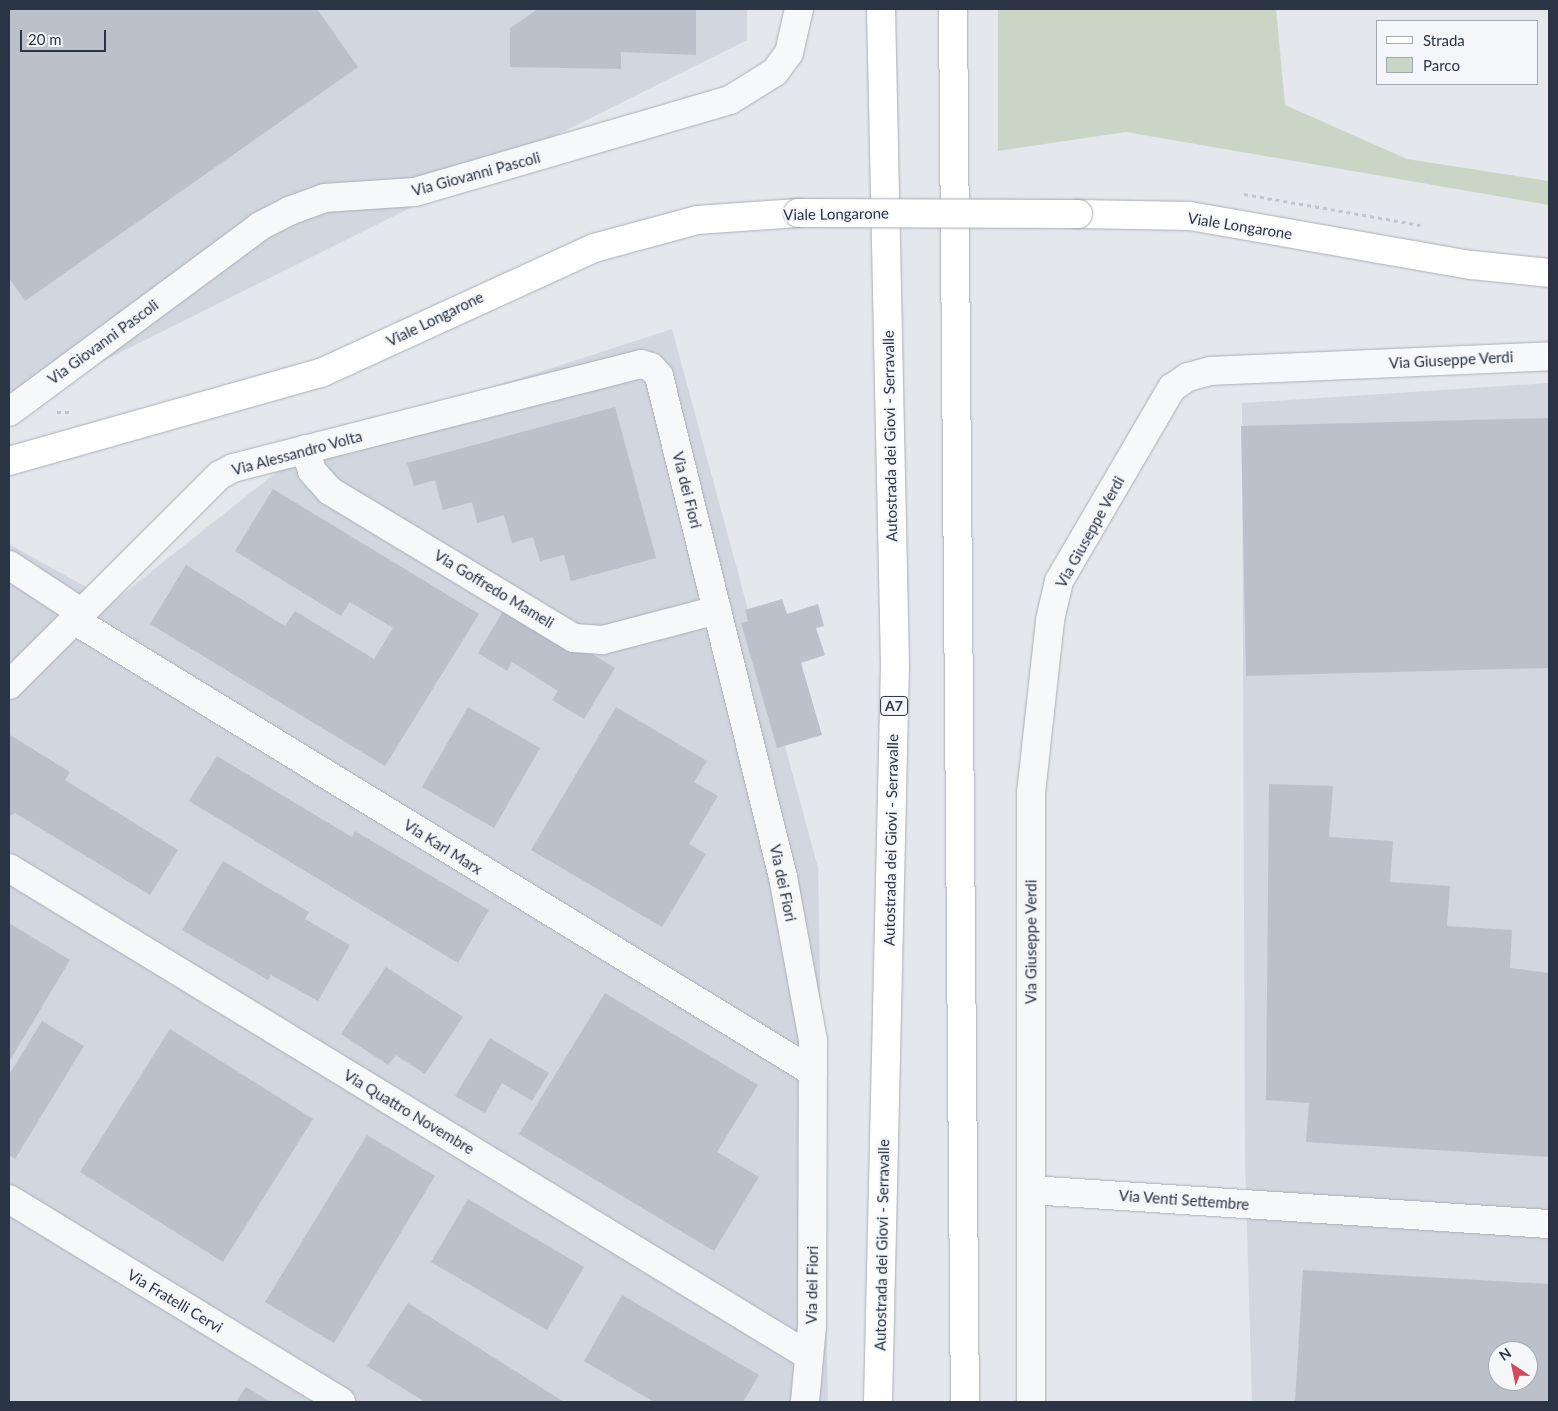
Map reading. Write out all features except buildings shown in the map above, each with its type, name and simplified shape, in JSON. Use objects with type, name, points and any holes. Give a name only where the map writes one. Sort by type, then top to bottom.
[{"type":"main road","name":"Autostrada dei Giovi - Serravalle","points":[[878,1402],[894,666],[881,9]]},
{"type":"main road","points":[[953,9],[965,1402]]},
{"type":"main road","name":"Viale Longarone","points":[[9,460],[157,422],[321,373],[594,248],[697,220],[798,214],[1190,216],[1472,265],[1549,273]]},
{"type":"main road","name":"Viale Longarone","points":[[9,475],[157,422]]},
{"type":"street","name":"Via Giovanni Pascoli","points":[[17,406],[260,226],[288,211],[324,198],[415,192],[730,100],[779,66],[795,36],[799,9]]},
{"type":"street","name":"Via Giuseppe Verdi","points":[[1031,1190],[1031,793],[1050,620],[1060,581],[1172,388],[1210,371],[1549,356]]},
{"type":"street","name":"Via Alessandro Volta","points":[[9,685],[220,475],[305,450],[641,364],[659,376]]},
{"type":"street","name":"Via dei Fiori","points":[[659,376],[783,877],[813,1040],[809,1356],[805,1402]]},
{"type":"street","name":"Via Goffredo Mameli","points":[[305,450],[312,471],[330,491],[574,638],[603,640],[717,610]]},
{"type":"street","points":[[9,566],[78,616]]},
{"type":"street","name":"Via Karl Marx","points":[[78,616],[813,1072]]},
{"type":"street","name":"Via Quattro Novembre","points":[[9,868],[809,1356]]},
{"type":"street","name":"Via Venti Settembre","points":[[1031,1190],[1549,1224]]},
{"type":"street","points":[[1031,1190],[1031,1402]]},
{"type":"street","name":"Via Fratelli Cervi","points":[[9,1199],[341,1402]]},
{"type":"path","points":[[17,406],[35,413],[78,412]]},
{"type":"shaded area","points":[[9,9],[747,9],[747,40],[9,408]]},
{"type":"shaded area","points":[[672,329],[818,868],[828,1402],[9,1402],[9,544],[113,602],[308,447]]},
{"type":"shaded area","points":[[1549,383],[1549,1402],[1252,1402],[1245,1160],[1242,403]]},
{"type":"green space","points":[[998,9],[1276,9],[1285,105],[1407,159],[1549,181],[1549,205],[1126,132],[998,151]]}]
